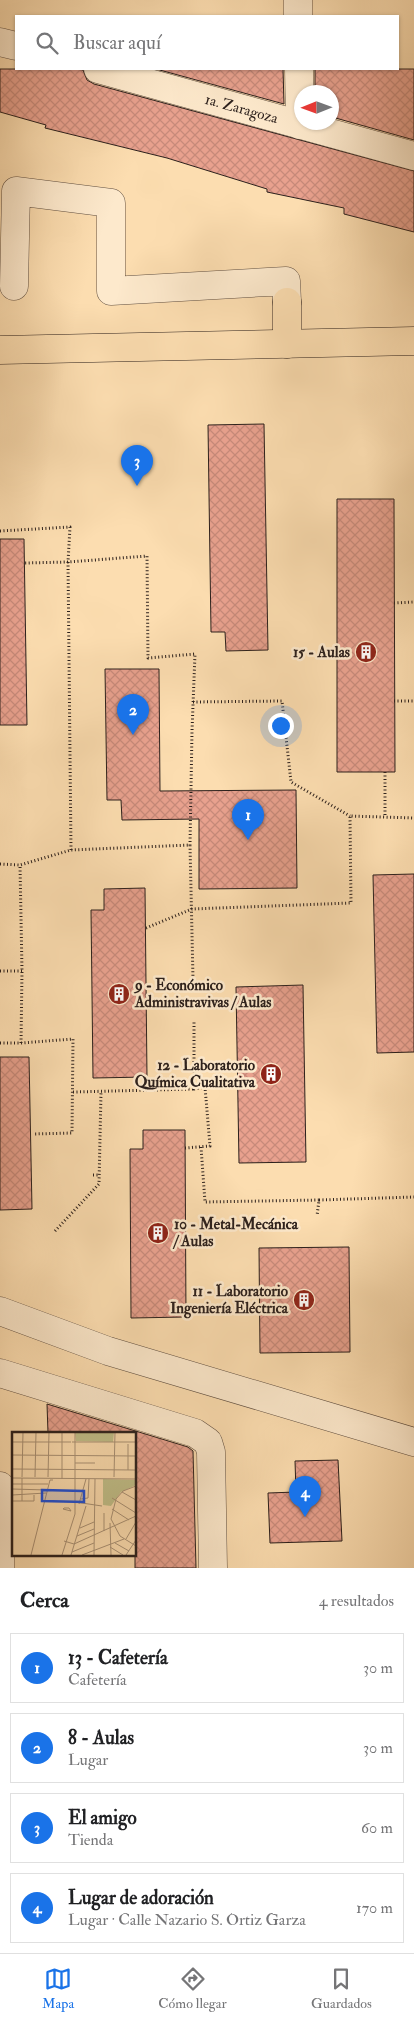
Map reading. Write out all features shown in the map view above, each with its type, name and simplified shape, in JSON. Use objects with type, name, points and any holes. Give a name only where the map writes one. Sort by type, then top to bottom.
[{"type":"main road","points":[[287,302],[287,344]]},
{"type":"main road","points":[[0,350],[414,341]]},
{"type":"street","points":[[298,0],[298,15]]},
{"type":"street","points":[[0,42],[15,46]]},
{"type":"street","name":"1a. Zaragoza","points":[[102,70],[294,123]]},
{"type":"street","points":[[299,70],[299,85]]},
{"type":"street","name":"1a. Zaragoza","points":[[318,130],[414,156]]},
{"type":"street","points":[[14,286],[16,191],[111,203],[112,291],[286,281],[287,302]]},
{"type":"street","points":[[0,1312],[108,1351],[414,1442]]},
{"type":"street","points":[[0,1373],[195,1433],[208,1442],[211,1452],[213,1568]]},
{"type":"street","points":[[0,1486],[0,1568]]},
{"type":"path","points":[[0,530],[70,527],[68,562],[72,850]]},
{"type":"path","points":[[25,563],[147,556],[148,658],[195,654],[190,845],[193,980]]},
{"type":"path","points":[[394,603],[414,602]]},
{"type":"path","points":[[193,702],[282,701],[290,782],[350,816],[414,818]]},
{"type":"path","points":[[394,701],[414,701]]},
{"type":"path","points":[[385,772],[385,816]]},
{"type":"path","points":[[146,928],[192,909],[351,903],[350,816]]},
{"type":"path","points":[[0,864],[20,865],[72,850],[190,845]]},
{"type":"path","points":[[20,865],[21,1043]]},
{"type":"path","points":[[0,971],[22,971]]},
{"type":"path","points":[[147,1006],[179,1006]]},
{"type":"path","points":[[194,1020],[194,1089]]},
{"type":"path","points":[[0,1043],[73,1039],[72,1132],[33,1134]]},
{"type":"path","points":[[73,1092],[194,1089],[205,1087],[210,1146],[185,1148]]},
{"type":"path","points":[[56,1231],[99,1184],[101,1092]]},
{"type":"path","points":[[201,1147],[205,1202],[414,1197]]},
{"type":"path","points":[[92,1175],[99,1175]]},
{"type":"path","points":[[317,1216],[319,1200]]},
{"type":"building","points":[[0,69],[83,70],[87,80],[94,84],[414,171],[414,232],[344,214],[344,208],[267,192],[267,189],[167,158],[45,128],[46,125],[0,112]]},
{"type":"building","points":[[414,69],[414,140],[339,119],[339,85],[315,85],[315,70]]},
{"type":"building","points":[[160,70],[283,70],[284,104]]},
{"type":"building","points":[[264,424],[268,650],[226,651],[225,632],[211,632],[208,425]]},
{"type":"building","name":"15 - Aulas","points":[[337,499],[394,499],[395,772],[337,772]]},
{"type":"building","points":[[0,539],[24,539],[27,725],[0,725]]},
{"type":"building","points":[[105,669],[159,669],[160,791],[296,790],[297,888],[199,889],[199,819],[122,820],[121,800],[107,800]]},
{"type":"building","points":[[414,874],[414,1052],[377,1053],[373,875]]},
{"type":"building","name":"9 - Económico Administravivas / Aulas","points":[[145,888],[147,1077],[93,1078],[91,910],[104,910],[104,889]]},
{"type":"building","name":"12 - Laboratorio Química Cualitativa","points":[[303,985],[306,1162],[239,1163],[236,987]]},
{"type":"building","points":[[0,1057],[29,1057],[32,1209],[0,1210]]},
{"type":"building","name":"10 - Metal-Mecánica / Aulas","points":[[143,1130],[185,1130],[186,1317],[131,1318],[130,1149],[143,1149]]},
{"type":"building","name":"11 - Laboratorio Ingeniería Eléctrica","points":[[349,1247],[350,1352],[260,1353],[259,1248]]},
{"type":"building","points":[[47,1404],[188,1447],[193,1451],[196,1568],[135,1568],[136,1432],[48,1432]]},
{"type":"building","points":[[338,1460],[342,1541],[270,1543],[268,1493],[296,1492],[295,1461]]},
{"type":"place","name":"El amigo","points":[[137,486]]},
{"type":"place","name":"15 - Aulas","points":[[366,652]]},
{"type":"place","name":"8 - Aulas","points":[[133,735]]},
{"type":"place","name":"13 - Cafetería","points":[[248,840]]},
{"type":"place","name":"9 - Económico Administravivas / Aulas","points":[[119,994]]},
{"type":"place","name":"12 - Laboratorio Química Cualitativa","points":[[271,1074]]},
{"type":"place","name":"10 - Metal-Mecánica / Aulas","points":[[158,1233]]},
{"type":"place","name":"11 - Laboratorio Ingeniería Eléctrica","points":[[304,1300]]},
{"type":"place","name":"Lugar de adoración","points":[[305,1517]]}]
